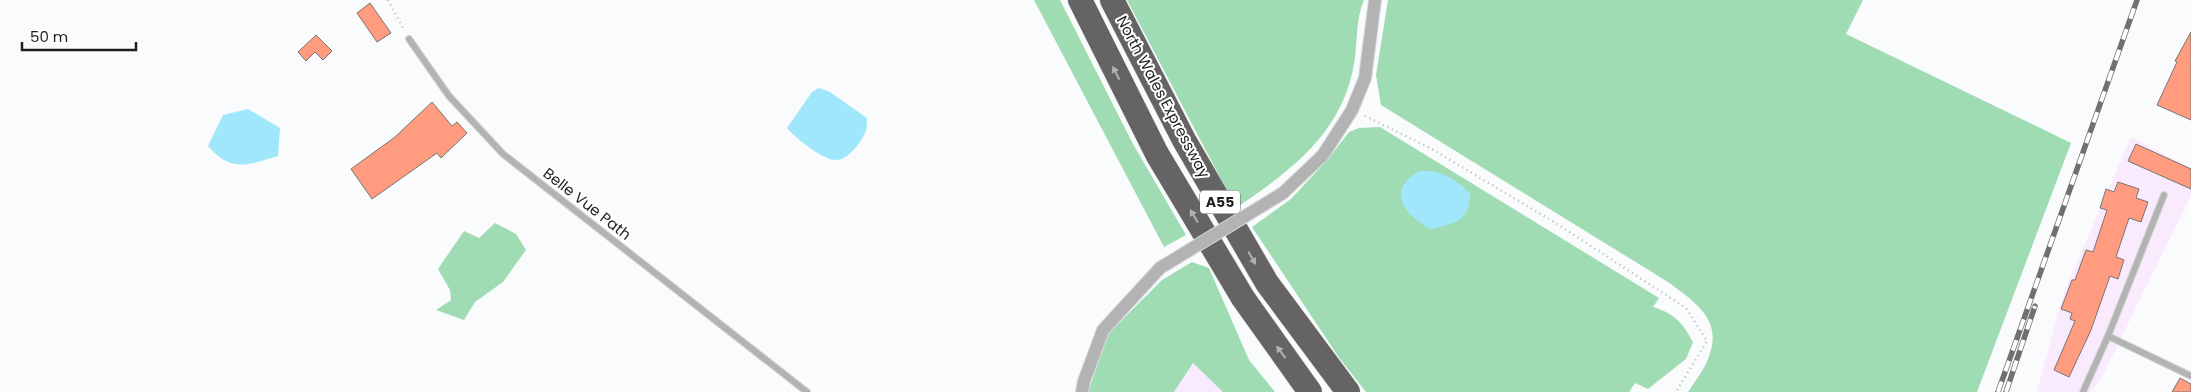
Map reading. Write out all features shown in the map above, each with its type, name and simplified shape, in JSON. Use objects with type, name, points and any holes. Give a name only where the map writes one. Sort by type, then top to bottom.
[{"type":"highway","name":"North Wales Expressway","points":[[1080,0],[1162,162],[1243,298],[1310,392]]},
{"type":"highway","name":"North Wales Expressway","points":[[1112,0],[1184,140],[1267,284],[1348,392]]},
{"type":"street","points":[[1082,392],[1084,380],[1103,330],[1160,268],[1283,193],[1323,155],[1352,110],[1365,78],[1375,0]]},
{"type":"lane","name":"Belle Vue Path","points":[[409,38],[449,96],[503,154],[807,392]]},
{"type":"lane","points":[[2083,392],[2108,336],[2164,195]]},
{"type":"lane","points":[[2108,336],[2191,376]]},
{"type":"path","points":[[388,0],[409,38]]},
{"type":"path","points":[[1352,110],[1430,148],[1554,222],[1686,308],[1707,341],[1676,392]]},
{"type":"shaded area","points":[[2131,137],[2191,168],[2191,195],[2100,381],[2090,392],[2037,392],[2064,292]]},
{"type":"shaded area","points":[[1193,363],[1223,392],[1174,392]]},
{"type":"green space","points":[[1034,0],[1060,0],[1133,144],[1186,235],[1164,247]]},
{"type":"green space","points":[[1127,0],[1364,0],[1358,24],[1354,64],[1348,89],[1338,111],[1326,131],[1294,165],[1236,208]]},
{"type":"green space","points":[[1388,0],[1863,0],[1846,34],[2071,143],[1977,392],[1688,392],[1704,367],[1712,345],[1710,323],[1697,305],[1668,282],[1381,105],[1376,75]]},
{"type":"green space","points":[[1380,127],[1659,298],[1653,307],[1677,320],[1693,342],[1686,359],[1648,389],[1635,383],[1629,392],[1366,392],[1340,359],[1252,227],[1291,199],[1329,158],[1349,132],[1359,128]]},
{"type":"green space","points":[[495,223],[516,234],[526,250],[503,282],[475,302],[464,320],[436,310],[451,300],[450,290],[438,269],[464,231],[479,238]]},
{"type":"green space","points":[[1192,262],[1209,268],[1249,360],[1275,392],[1223,392],[1193,363],[1174,392],[1088,392],[1108,334],[1162,280]]},
{"type":"water","points":[[819,88],[830,92],[867,118],[866,131],[860,142],[853,151],[840,160],[830,159],[816,152],[787,128],[812,92]]},
{"type":"water","points":[[248,109],[280,128],[278,156],[249,164],[232,163],[224,160],[216,155],[208,146],[223,115]]},
{"type":"water","points":[[1419,171],[1435,172],[1447,176],[1470,193],[1469,203],[1464,216],[1453,223],[1430,229],[1413,217],[1402,202],[1401,195],[1403,187],[1409,179]]},
{"type":"building","points":[[370,3],[391,33],[377,42],[357,13]]},
{"type":"building","points":[[2191,32],[2191,120],[2157,105],[2177,62],[2175,61]]},
{"type":"building","points":[[316,35],[332,51],[323,60],[315,52],[306,61],[298,52]]},
{"type":"building","points":[[432,102],[452,126],[457,122],[467,133],[441,158],[437,153],[372,199],[351,169],[395,137]]},
{"type":"building","points":[[2136,144],[2191,169],[2191,189],[2128,161]]},
{"type":"building","points":[[2118,182],[2139,189],[2136,198],[2148,202],[2141,222],[2129,218],[2116,257],[2124,260],[2118,279],[2110,276],[2091,330],[2069,377],[2054,370],[2075,321],[2070,319],[2072,313],[2061,309],[2072,280],[2075,280],[2086,250],[2093,252],[2107,210],[2100,208],[2106,189],[2114,192]]},
{"type":"building","points":[[2180,378],[2191,384],[2191,392],[2172,392]]},
{"type":"railway","points":[[1998,392],[2137,0]]},
{"type":"railway","points":[[2006,392],[2035,306]]}]
